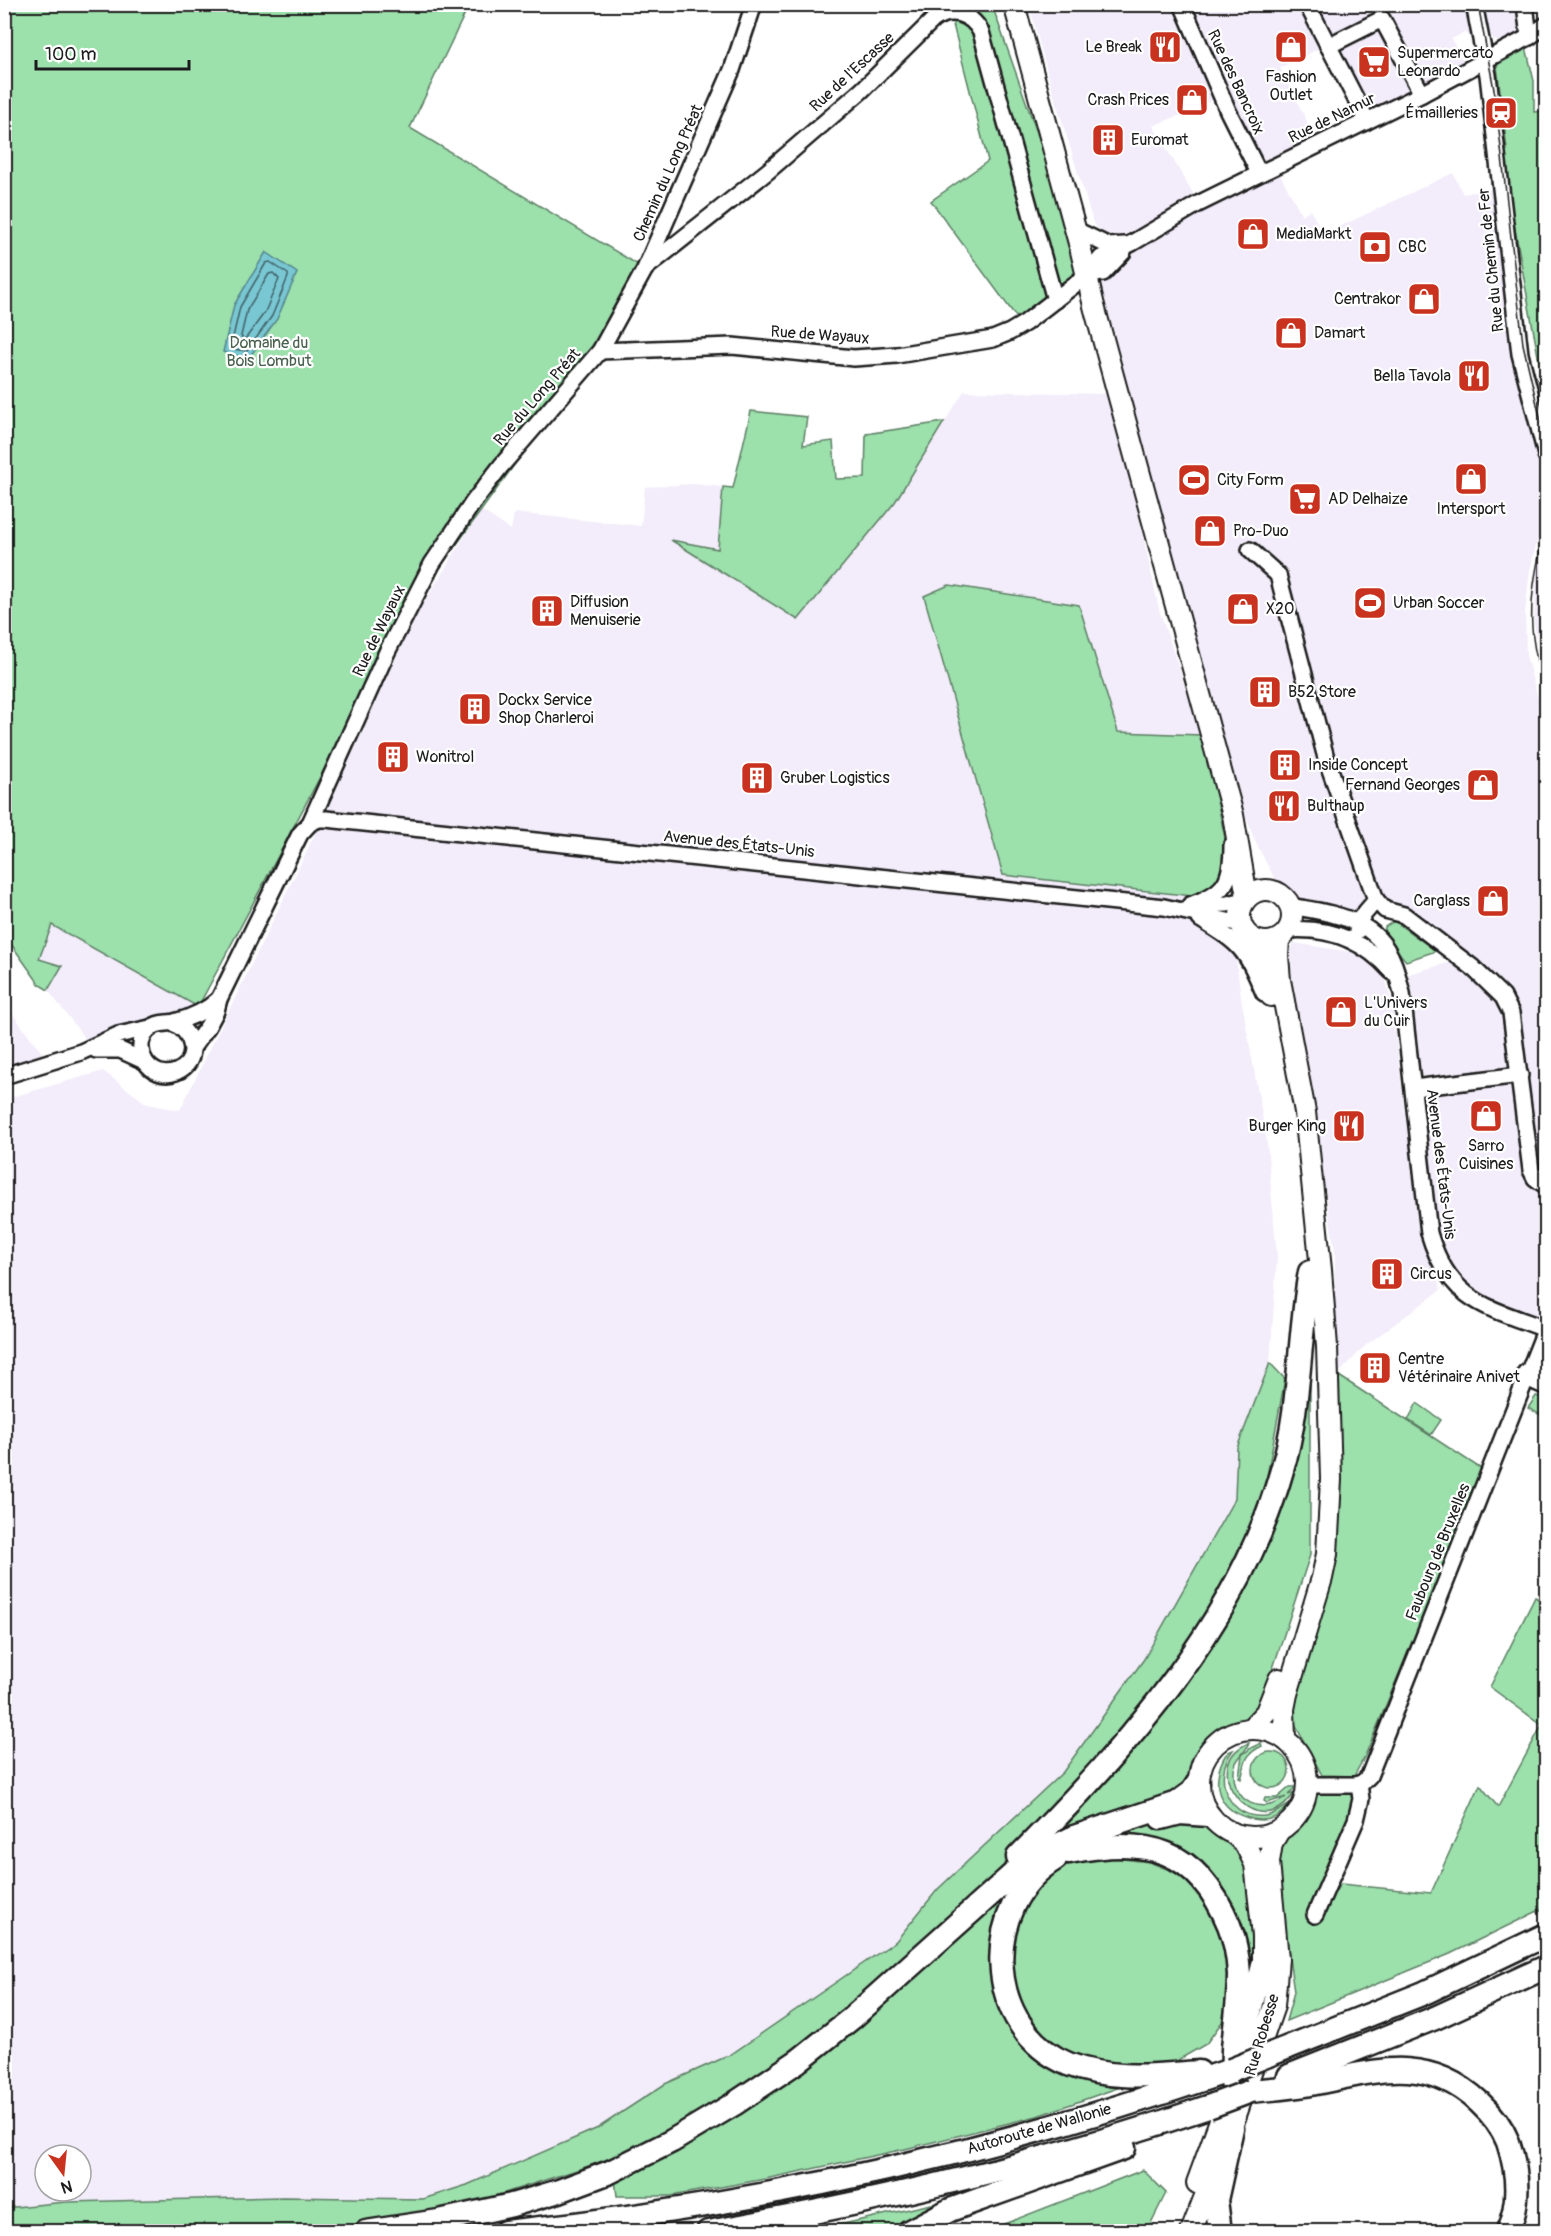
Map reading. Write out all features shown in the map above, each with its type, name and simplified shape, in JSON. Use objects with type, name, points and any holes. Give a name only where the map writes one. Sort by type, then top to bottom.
[{"type":"highway","points":[[986,1896],[993,1883],[1066,1809],[1161,1698],[1235,1586],[1262,1530],[1283,1469],[1293,1417],[1310,1272]]},
{"type":"highway","points":[[366,2232],[439,2221],[512,2205],[610,2172],[672,2141],[734,2104],[798,2061],[900,1976],[1030,1858],[1050,1847],[1177,1803],[1192,1792],[1198,1783]]},
{"type":"highway","points":[[1208,1815],[1190,1812],[1170,1815],[1086,1843],[1065,1853],[1035,1874],[1017,1897],[1002,1936],[1003,1983],[1011,2006],[1022,2025],[1043,2049],[1066,2063],[1089,2071],[1126,2076],[1238,2083],[1390,2069],[1416,2071],[1442,2077],[1469,2092],[1490,2111],[1505,2134],[1513,2159],[1516,2182],[1516,2203],[1507,2232]]},
{"type":"highway","points":[[1065,1853],[1110,1845],[1153,1850],[1190,1866],[1212,1891],[1224,1910],[1233,1932],[1239,1972],[1238,2083]]},
{"type":"highway","name":"Autoroute de Wallonie","points":[[708,2232],[921,2189],[1051,2155],[1169,2120],[1238,2083],[1316,2036],[1424,1993],[1546,1935]]},
{"type":"highway","points":[[1306,2077],[1546,1967]]},
{"type":"highway","name":"Autoroute de Wallonie","points":[[506,2232],[659,2213],[915,2163],[1044,2129],[1179,2081]]},
{"type":"highway","points":[[908,2232],[950,2210],[1125,2148],[1169,2120]]},
{"type":"highway","points":[[1220,2232],[1216,2200],[1232,2128]]},
{"type":"main road","points":[[1014,4],[1233,815],[1246,899]]},
{"type":"main road","points":[[1233,815],[1248,841],[1257,875],[1265,889]]},
{"type":"main road","points":[[1251,1728],[1266,1712],[1276,1691],[1316,1553],[1318,1415],[1310,1272],[1293,1111],[1263,957],[1255,940],[1246,933],[1241,924],[1240,909],[1246,899],[1255,892],[1265,889],[1281,894],[1291,906],[1292,920],[1283,934],[1278,956],[1282,992],[1305,1112],[1327,1347],[1331,1479],[1327,1554],[1287,1694],[1284,1709],[1285,1739]]},
{"type":"main road","points":[[1255,940],[1269,942],[1283,934]]},
{"type":"main road","points":[[1251,1728],[1275,1733],[1285,1739],[1304,1763],[1307,1785],[1303,1803],[1297,1814],[1279,1831],[1257,1837],[1234,1834],[1224,1830],[1208,1815],[1203,1805],[1198,1783],[1202,1762],[1214,1745],[1231,1733],[1251,1728]]},
{"type":"main road","name":"Rue Robesse","points":[[1191,2232],[1232,2128],[1274,2006],[1278,1959],[1269,1862],[1272,1843],[1279,1831]]},
{"type":"main road","name":"Rue Robesse","points":[[1179,2232],[1238,2083],[1263,1961],[1262,1926],[1255,1864],[1245,1844],[1234,1834]]},
{"type":"street","name":"Chemin du Long Préat","points":[[600,351],[645,269],[732,70],[754,4]]},
{"type":"street","name":"Rue des Bancroix","points":[[1182,4],[1228,111],[1259,173]]},
{"type":"street","points":[[1307,4],[1367,121]]},
{"type":"street","name":"Rue du Chemin de Fer","points":[[1474,4],[1486,59],[1519,346],[1546,455]]},
{"type":"street","points":[[1525,4],[1529,37]]},
{"type":"street","name":"Rue de l'Escasse","points":[[645,269],[768,171],[861,90],[933,20],[944,14],[956,13],[976,22],[981,32],[1055,300]]},
{"type":"street","points":[[1328,46],[1382,19],[1422,94]]},
{"type":"street","name":"Rue de Namur","points":[[1087,275],[1103,273],[1132,243],[1183,212],[1422,94],[1529,37],[1546,25]]},
{"type":"street","points":[[1076,230],[1108,246],[1132,243]]},
{"type":"street","name":"Rue de Wayaux","points":[[600,351],[732,346],[875,358],[993,339],[1010,332],[1087,275]]},
{"type":"street","name":"Rue du Long Préat","points":[[501,466],[600,351]]},
{"type":"street","name":"Rue de Wayaux","points":[[192,1048],[212,1018],[219,999],[300,834],[310,823],[387,652],[432,564],[474,501],[501,466]]},
{"type":"street","points":[[1250,550],[1278,575],[1326,758],[1380,905],[1404,915],[1472,967],[1503,997],[1511,1013],[1531,1170],[1534,1178],[1546,1186]]},
{"type":"street","points":[[1233,815],[1232,861],[1225,883],[1211,898],[1193,910],[1235,941],[1250,960],[1264,994],[1272,1001]]},
{"type":"street","name":"Avenue des États-Unis","points":[[310,823],[326,819],[1193,910],[1241,924]]},
{"type":"street","name":"Avenue des États-Unis","points":[[1193,910],[1246,899]]},
{"type":"street","points":[[1356,940],[1380,905]]},
{"type":"street","points":[[1291,906],[1364,926]]},
{"type":"street","name":"Avenue des États-Unis","points":[[1364,926],[1389,953],[1402,993],[1429,1233],[1435,1254],[1444,1271],[1472,1300],[1492,1310],[1546,1329]]},
{"type":"street","name":"Avenue des États-Unis","points":[[1283,934],[1308,929],[1356,940],[1382,960],[1396,976]]},
{"type":"street","points":[[4,1076],[81,1052],[118,1035],[150,1028],[160,1023],[172,1023],[203,1012],[219,999]]},
{"type":"street","points":[[81,1052],[111,1048],[144,1060],[155,1071],[168,1074],[176,1072],[188,1062],[192,1048],[186,1032],[172,1023]]},
{"type":"street","points":[[144,1060],[142,1040],[150,1028]]},
{"type":"street","points":[[1414,1088],[1520,1076]]},
{"type":"street","name":"Faubourg de Bruxelles","points":[[1359,1784],[1366,1780],[1371,1770],[1537,1379],[1546,1329]]},
{"type":"street","points":[[1307,1785],[1359,1784],[1361,1799],[1356,1820],[1315,1915]]},
{"type":"shaded area","points":[[1029,5],[1467,5],[1480,53],[1466,32],[1451,39],[1465,64],[1358,119],[1322,47],[1280,68],[1316,139],[1262,166],[1224,94],[1153,126],[1197,200],[1278,171],[1302,215],[1310,210],[1324,234],[1453,173],[1463,194],[1491,189],[1505,261],[1521,375],[1546,480],[1546,505],[1530,570],[1525,612],[1526,656],[1537,695],[1546,716],[1546,1329],[1492,1310],[1448,1276],[1422,1210],[1402,976],[1462,959],[1498,992],[1528,1095],[1519,1015],[1502,988],[1442,939],[1379,895],[1353,914],[1332,910],[1293,897],[1276,881],[1254,839],[1205,692],[1089,287],[1132,243],[1108,236],[1094,225]]},
{"type":"shaded area","points":[[1482,5],[1520,5],[1522,33],[1500,42],[1494,40],[1487,28]]},
{"type":"shaded area","points":[[964,391],[1112,394],[1159,609],[1201,735],[1213,780],[1241,997],[1267,1143],[1277,1257],[1270,1363],[1237,1448],[1235,1498],[1144,1659],[1067,1768],[938,1889],[896,1941],[730,2055],[665,2084],[598,2128],[467,2185],[423,2199],[284,2197],[93,2201],[93,2143],[33,2143],[33,2203],[56,2203],[5,2208],[5,1099],[103,1071],[147,1104],[180,1110],[306,853],[414,619],[481,510],[511,530],[514,513],[641,526],[645,487],[694,484],[723,487],[718,549],[673,541],[798,620],[895,502]]},
{"type":"shaded area","points":[[1546,536],[1546,652],[1539,655],[1534,623],[1537,570]]},
{"type":"shaded area","points":[[51,924],[198,1007],[87,1041],[48,990],[61,966],[39,959]]},
{"type":"shaded area","points":[[1294,943],[1364,954],[1384,973],[1391,1001],[1418,1220],[1441,1290],[1366,1345],[1340,1372],[1335,1357],[1335,1251],[1289,955]]},
{"type":"shaded area","points":[[5,1004],[49,1062],[5,1071]]},
{"type":"green space","name":"Domaine du Bois Lombut","points":[[4,5],[469,5],[410,128],[645,269],[591,359],[407,613],[198,1007],[52,925],[39,959],[62,966],[48,990],[40,985],[11,944],[5,946]]},
{"type":"green space","points":[[965,5],[992,5],[1087,275],[1017,318],[931,201],[988,161],[950,13]]},
{"type":"green space","points":[[1526,47],[1534,81],[1534,112],[1546,111],[1546,400],[1511,207],[1497,66],[1501,61]]},
{"type":"green space","points":[[751,411],[807,417],[803,445],[833,441],[836,479],[865,478],[866,434],[944,422],[895,502],[798,620],[671,540],[718,549],[723,487],[733,488]]},
{"type":"green space","points":[[949,585],[1079,605],[1118,732],[1201,735],[1231,867],[1211,898],[1003,875],[924,596]]},
{"type":"green space","points":[[1394,921],[1436,951],[1406,961],[1384,935],[1385,927]]},
{"type":"green space","points":[[1310,1362],[1310,1555],[1261,1705],[1246,1720],[1224,1726],[1207,1738],[1199,1751],[1190,1777],[1176,1796],[1052,1842],[1057,1829],[1229,1613]]},
{"type":"green space","points":[[1270,1363],[1285,1379],[1267,1476],[1245,1547],[1185,1649],[1130,1722],[1012,1857],[958,1911],[832,2021],[724,2098],[632,2150],[454,2209],[327,2231],[5,2232],[5,2208],[56,2203],[284,2197],[423,2199],[467,2185],[598,2128],[665,2084],[730,2055],[896,1941],[938,1889],[1063,1772],[1144,1659],[1235,1498],[1237,1448]]},
{"type":"green space","points":[[1336,1374],[1483,1470],[1365,1756],[1354,1776],[1322,1775],[1292,1719],[1290,1702],[1322,1611]]},
{"type":"green space","points":[[1536,1396],[1546,1398],[1546,1418],[1528,1408]]},
{"type":"green space","points":[[1417,1403],[1441,1420],[1431,1435],[1408,1420]]},
{"type":"green space","points":[[1535,1597],[1546,1603],[1546,1907],[1450,1954],[1286,2021],[1294,1992],[1272,1843],[1294,1826],[1316,1794],[1351,1794],[1356,1820],[1317,1913],[1341,1884],[1431,1893],[1480,1785],[1498,1807],[1542,1725],[1490,1687]]},
{"type":"green space","points":[[1249,1743],[1234,1771],[1238,1791],[1251,1803],[1259,1806],[1277,1803],[1286,1797],[1267,1803],[1264,1801],[1265,1798],[1277,1798],[1290,1787],[1294,1787],[1288,1795],[1294,1793],[1280,1808],[1264,1812],[1250,1808],[1237,1798],[1229,1784],[1227,1769],[1233,1754]]},
{"type":"green space","points":[[1261,1743],[1262,1746],[1248,1756],[1241,1779],[1239,1778],[1242,1755]]},
{"type":"green space","points":[[1233,1750],[1224,1773],[1227,1795],[1233,1804],[1252,1815],[1265,1816],[1290,1804],[1274,1818],[1260,1820],[1243,1816],[1227,1807],[1222,1800],[1219,1793],[1218,1774],[1224,1757]]},
{"type":"green space","points":[[1271,1752],[1284,1757],[1289,1770],[1284,1783],[1271,1788],[1258,1783],[1253,1770],[1258,1757]]},
{"type":"green space","points":[[1189,1812],[1244,1854],[1263,1961],[1245,2005],[1239,1972],[1198,1874],[1094,1840]]},
{"type":"green space","points":[[1114,1858],[1149,1862],[1187,1877],[1213,1908],[1226,1950],[1227,1998],[1222,2022],[1206,2044],[1173,2063],[1139,2068],[1078,2058],[1050,2043],[1029,2024],[1009,1970],[1013,1927],[1038,1885],[1071,1863]]},
{"type":"green space","points":[[1016,1875],[1005,1904],[1012,2024],[1123,2086],[1037,2116],[905,2149],[765,2179],[671,2196],[617,2196],[615,2180],[676,2146]]},
{"type":"green space","points":[[1143,2170],[1166,2193],[1147,2231],[986,2231]]},
{"type":"green space","points":[[949,2200],[888,2231],[808,2232]]},
{"type":"water","points":[[266,252],[297,273],[277,319],[248,359],[223,352],[234,305]]},
{"type":"tram line","points":[[1478,4],[1495,95],[1523,344],[1546,443]]},
{"type":"tram line","points":[[1546,527],[1536,568],[1532,607],[1534,647],[1546,688]]},
{"type":"place","name":"Le Break","points":[[1165,47]]},
{"type":"place","name":"Fashion Outlet","points":[[1291,47]]},
{"type":"place","name":"Supermercato Leonardo","points":[[1374,62]]},
{"type":"place","name":"Crash Prices","points":[[1192,100]]},
{"type":"place","name":"Émailleries","points":[[1501,113]]},
{"type":"place","name":"Euromat","points":[[1108,140]]},
{"type":"place","name":"MediaMarkt","points":[[1253,234]]},
{"type":"place","name":"CBC","points":[[1375,247]]},
{"type":"place","name":"Centrakor","points":[[1424,299]]},
{"type":"place","name":"Damart","points":[[1291,333]]},
{"type":"place","name":"Bella Tavola","points":[[1474,376]]},
{"type":"place","name":"Intersport","points":[[1471,479]]},
{"type":"place","name":"City Form","points":[[1194,480]]},
{"type":"place","name":"AD Delhaize","points":[[1305,499]]},
{"type":"place","name":"Pro-Duo","points":[[1210,531]]},
{"type":"place","name":"Urban Soccer","points":[[1370,603]]},
{"type":"place","name":"X2O","points":[[1243,609]]},
{"type":"place","name":"Diffusion Menuiserie","points":[[547,611]]},
{"type":"place","name":"B52 Store","points":[[1265,692]]},
{"type":"place","name":"Dockx Service Shop Charleroi","points":[[475,709]]},
{"type":"place","name":"Wonitrol","points":[[393,757]]},
{"type":"place","name":"Inside Concept","points":[[1285,765]]},
{"type":"place","name":"Gruber Logistics","points":[[757,778]]},
{"type":"place","name":"Fernand Georges","points":[[1483,785]]},
{"type":"place","name":"Bulthaup","points":[[1284,806]]},
{"type":"place","name":"Carglass","points":[[1493,901]]},
{"type":"place","name":"L'Univers du Cuir","points":[[1341,1012]]},
{"type":"place","name":"Sarro Cuisines","points":[[1486,1116]]},
{"type":"place","name":"Burger King","points":[[1349,1126]]},
{"type":"place","name":"Circus","points":[[1387,1274]]},
{"type":"place","name":"Centre Vétérinaire Anivet","points":[[1375,1368]]}]
